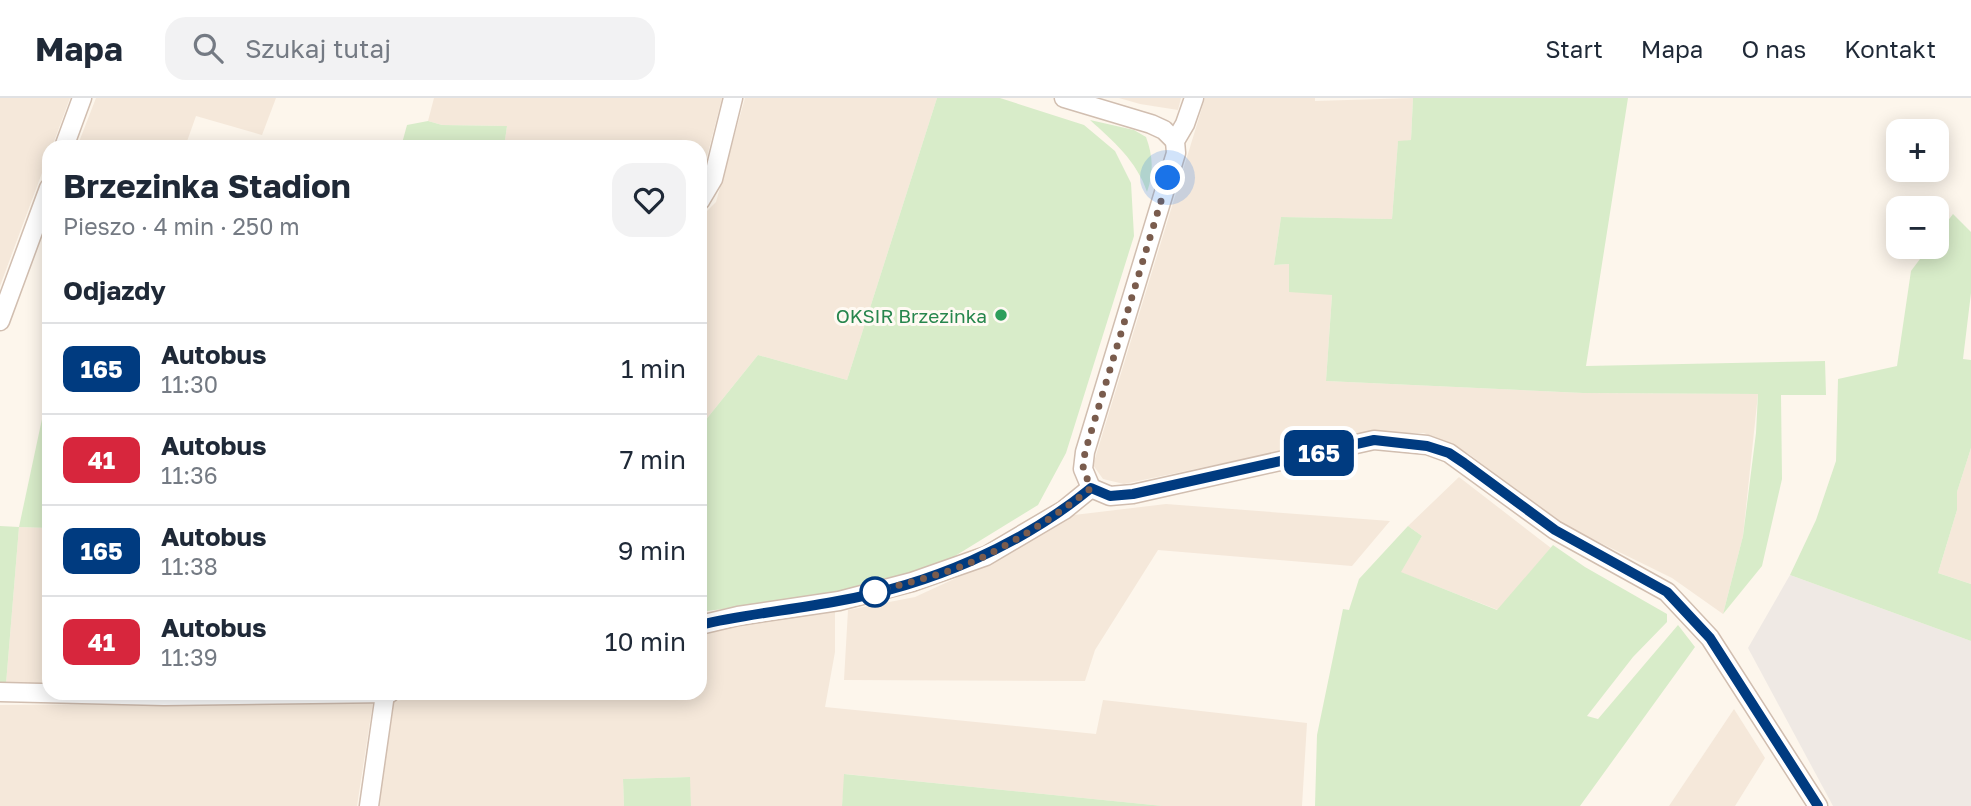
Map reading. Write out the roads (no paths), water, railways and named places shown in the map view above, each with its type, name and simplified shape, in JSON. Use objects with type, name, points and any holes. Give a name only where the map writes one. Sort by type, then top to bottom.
[{"type":"street","points":[[67,140],[82,98]]},
{"type":"street","points":[[707,189],[713,179],[733,98]]},
{"type":"street","points":[[1065,98],[1151,124],[1164,130],[1175,141]]},
{"type":"street","points":[[1194,98],[1185,124],[1175,141],[1176,153],[1085,452],[1083,469],[1091,488],[1110,496],[1133,494],[1374,440],[1427,446],[1449,453],[1555,530],[1667,592],[1710,638],[1818,806]]},
{"type":"street","points":[[0,321],[42,207]]},
{"type":"street","points":[[707,623],[839,601],[912,582],[986,556],[1064,510],[1091,488]]},
{"type":"street","points":[[0,692],[42,693]]},
{"type":"street","points":[[369,806],[387,700]]},
{"type":"place","name":"OKSIR Brzezinka","points":[[1001,315]]}]
